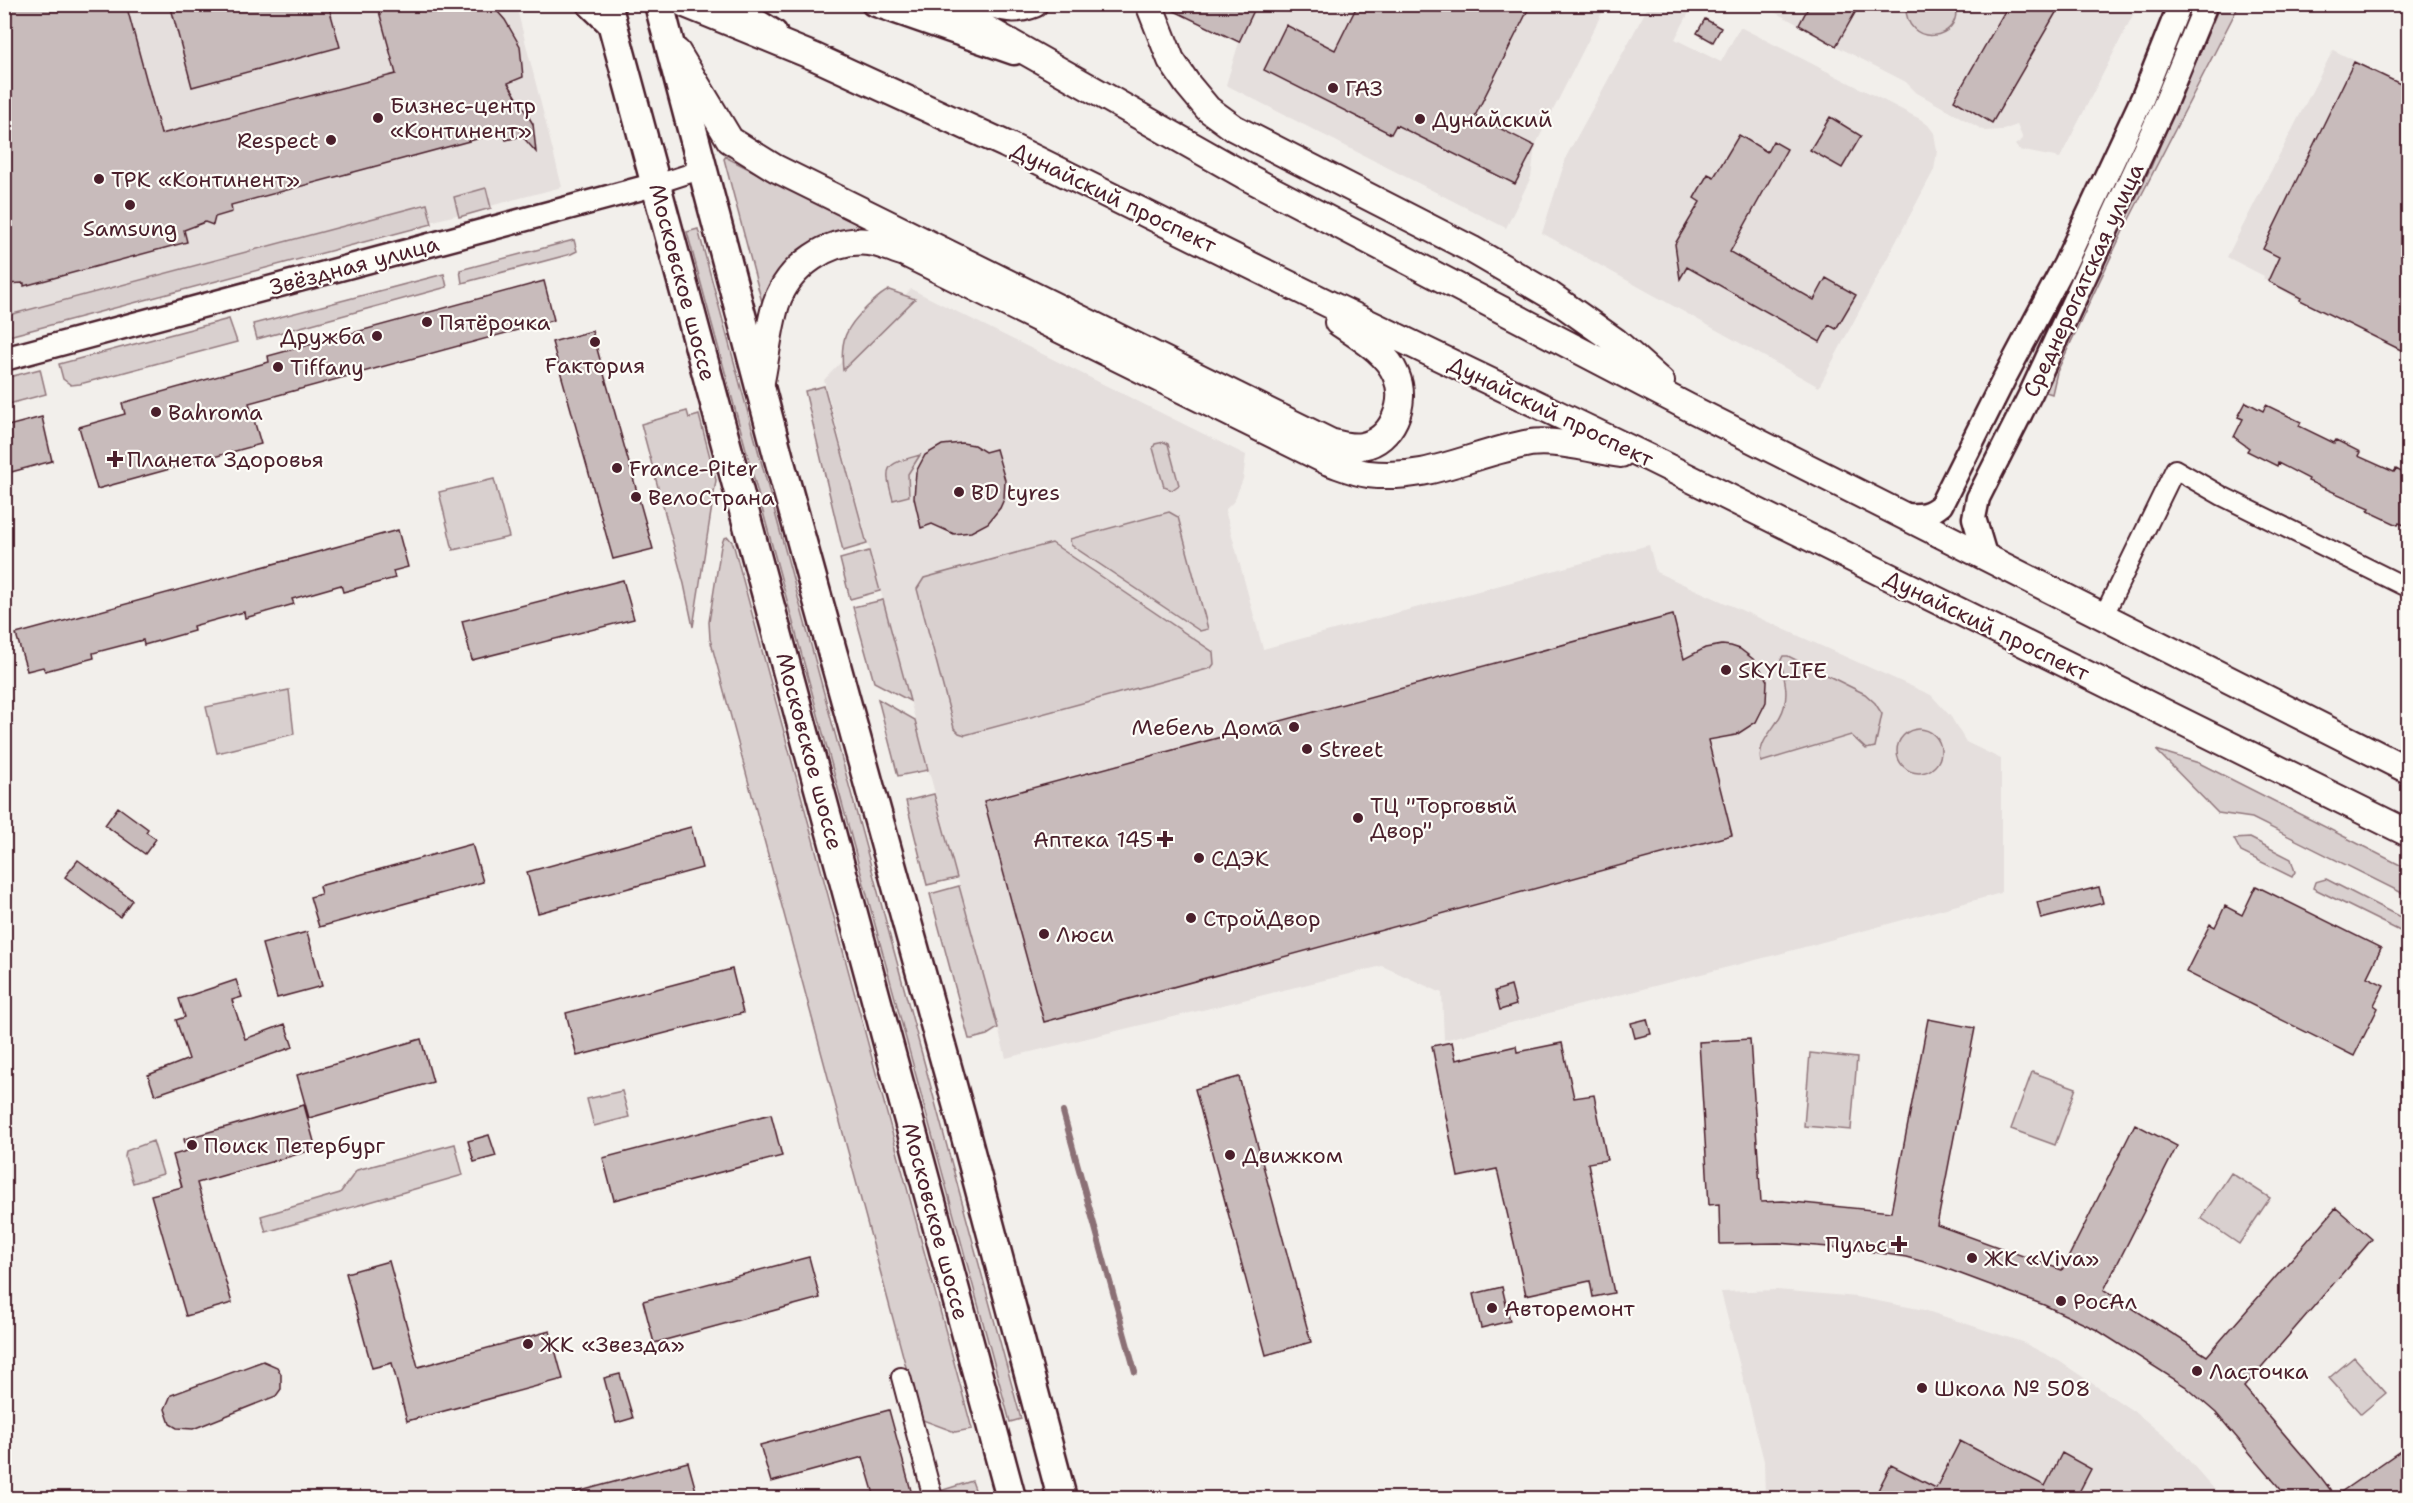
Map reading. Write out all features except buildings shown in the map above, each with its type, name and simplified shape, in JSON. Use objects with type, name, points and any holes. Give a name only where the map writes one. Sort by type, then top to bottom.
[{"type":"main road","points":[[659,4],[760,386],[1062,1498]]},
{"type":"main road","name":"Дунайский проспект","points":[[685,4],[815,57],[1005,144],[1651,459],[2409,833]]},
{"type":"main road","points":[[942,4],[1249,178],[1688,407],[2409,770]]},
{"type":"main road","points":[[993,4],[1017,10],[1034,4]]},
{"type":"main road","points":[[1149,4],[1171,60],[1208,108],[1234,128],[1471,249],[1550,295],[1615,341],[1688,407]]},
{"type":"main road","name":"Московское шоссе","points":[[610,17],[1011,1498]]},
{"type":"main road","points":[[669,38],[730,140],[775,168],[1330,442],[1346,447],[1363,446],[1377,440],[1390,430],[1398,410],[1399,394],[1396,375],[1379,351],[1264,271]]},
{"type":"main road","points":[[760,386],[776,304],[795,270],[816,255],[840,244],[872,242],[904,253],[1329,462],[1365,474],[1392,476],[1424,473],[1532,442],[1570,445],[1651,459]]},
{"type":"street","points":[[588,4],[610,17]]},
{"type":"street","points":[[730,4],[815,57]]},
{"type":"street","points":[[873,4],[1052,67]]},
{"type":"street","name":"Среднерогатская улица","points":[[1905,515],[1922,516],[1941,505],[2065,264],[2143,97],[2180,4]]},
{"type":"street","name":"Среднерогатская улица","points":[[1985,555],[1976,533],[1974,518],[1978,498],[2031,393],[2159,117],[2206,4]]},
{"type":"street","name":"Звёздная улица","points":[[4,359],[657,184],[703,169]]},
{"type":"street","points":[[2104,615],[2175,469],[2222,496],[2409,588]]},
{"type":"street","points":[[901,1377],[933,1498]]},
{"type":"shaded area","points":[[5,5],[516,5],[562,187],[5,334]]},
{"type":"shaded area","name":"Дунайский","points":[[1179,5],[1606,5],[1535,146],[1531,177],[1506,228],[1226,85],[1239,42],[1180,14]]},
{"type":"shaded area","points":[[1649,5],[1693,5],[1675,39],[1721,62],[1740,27],[1920,119],[1934,133],[1937,151],[1934,170],[1819,387],[1542,233],[1567,155]]},
{"type":"shaded area","points":[[1761,5],[1810,5],[1799,25]]},
{"type":"shaded area","points":[[1860,5],[2138,5],[2060,158],[2019,150],[2015,145],[2023,139],[2017,125],[2003,130],[1985,131],[1917,93],[1906,82],[1836,46]]},
{"type":"shaded area","points":[[1906,5],[1955,5],[1955,17],[1951,27],[1943,33],[1923,34],[1914,29],[1908,19]]},
{"type":"shaded area","points":[[2220,5],[2239,5],[2123,231],[2057,372],[2052,394],[2046,392],[2081,310],[2151,167]]},
{"type":"shaded area","points":[[2333,50],[2408,87],[2408,355],[2299,300],[2263,279],[2264,276],[2227,257]]},
{"type":"shaded area","points":[[726,156],[885,238],[866,235],[763,306],[724,159]]},
{"type":"shaded area","points":[[486,188],[491,208],[459,217],[454,197]]},
{"type":"shaded area","points":[[427,204],[432,224],[5,337],[5,316]]},
{"type":"shaded area","points":[[698,229],[1021,1419],[1010,1422],[687,232]]},
{"type":"shaded area","points":[[574,240],[577,251],[571,254],[462,283],[460,270]]},
{"type":"shaded area","points":[[444,274],[447,287],[257,339],[253,324]]},
{"type":"shaded area","points":[[911,289],[1246,455],[1243,479],[1234,501],[1225,510],[1263,649],[1649,545],[1656,572],[1931,695],[1951,717],[1966,742],[2001,759],[2001,893],[1779,954],[1444,1040],[1442,993],[1382,966],[1006,1058],[824,380]]},
{"type":"shaded area","points":[[889,290],[915,299],[843,370],[843,342],[849,328],[867,307]]},
{"type":"shaded area","points":[[229,319],[237,342],[80,384],[71,385],[63,379],[59,364]]},
{"type":"shaded area","points":[[40,369],[46,394],[5,405],[5,378]]},
{"type":"shaded area","points":[[824,386],[867,544],[843,551],[805,391]]},
{"type":"shaded area","points":[[687,411],[689,418],[699,415],[716,480],[693,627],[684,584],[641,424]]},
{"type":"shaded area","points":[[1164,442],[1168,444],[1179,485],[1172,490],[1164,487],[1153,448],[1155,444]]},
{"type":"shaded area","points":[[920,455],[908,474],[909,496],[893,500],[888,479],[890,468],[893,464]]},
{"type":"shaded area","points":[[494,479],[509,537],[453,550],[439,492]]},
{"type":"shaded area","points":[[1169,512],[1178,517],[1208,629],[1200,631],[1071,545],[1070,539]]},
{"type":"shaded area","points":[[728,537],[733,543],[972,1429],[955,1432],[920,1419],[710,639],[709,622],[721,546],[724,538]]},
{"type":"shaded area","points":[[1052,543],[1213,652],[1214,664],[1211,668],[965,735],[959,733],[954,728],[917,589],[924,578]]},
{"type":"shaded area","points":[[869,551],[880,591],[850,599],[840,559]]},
{"type":"shaded area","points":[[883,600],[910,701],[874,682],[853,607]]},
{"type":"shaded area","points":[[1783,656],[1788,656],[1865,694],[1875,703],[1882,714],[1875,747],[1866,749],[1851,735],[1761,762],[1762,747],[1784,707],[1786,689],[1781,660]]},
{"type":"shaded area","points":[[289,690],[294,734],[217,753],[206,707]]},
{"type":"shaded area","points":[[878,699],[915,720],[928,770],[898,776]]},
{"type":"shaded area","points":[[1919,729],[1934,736],[1941,751],[1934,766],[1919,773],[1904,766],[1897,751],[1904,736]]},
{"type":"shaded area","points":[[2156,750],[2199,763],[2408,869],[2408,896],[2252,818],[2218,813]]},
{"type":"shaded area","points":[[934,794],[957,878],[927,885],[906,801]]},
{"type":"shaded area","points":[[2250,838],[2291,859],[2295,872],[2292,877],[2241,852],[2234,839]]},
{"type":"shaded area","points":[[2326,879],[2408,921],[2408,935],[2313,888],[2315,882]]},
{"type":"shaded area","points":[[959,886],[998,1028],[987,1035],[972,1039],[969,1039],[930,894]]},
{"type":"shaded area","points":[[1810,1053],[1857,1058],[1851,1130],[1804,1126]]},
{"type":"shaded area","points":[[2032,1072],[2076,1088],[2055,1145],[2011,1129]]},
{"type":"shaded area","points":[[622,1091],[629,1117],[594,1126],[587,1099]]},
{"type":"shaded area","points":[[153,1141],[163,1174],[133,1183],[125,1157],[126,1151]]},
{"type":"shaded area","points":[[455,1144],[463,1175],[266,1232],[261,1216],[340,1193],[357,1170]]},
{"type":"shaded area","points":[[2231,1173],[2270,1198],[2239,1244],[2201,1218]]},
{"type":"shaded area","name":"Школа № 508","points":[[1777,1290],[1857,1297],[1924,1310],[2022,1342],[2059,1361],[2139,1415],[2176,1446],[2222,1498],[1765,1498],[1764,1461],[1721,1292]]},
{"type":"shaded area","points":[[2354,1357],[2386,1393],[2361,1414],[2329,1378]]},
{"type":"shaded area","points":[[972,1481],[978,1498],[942,1498],[940,1491]]},
{"type":"waterway","points":[[1063,1112],[1135,1372]]},
{"type":"place","name":"ГАЗ","points":[[1333,88]]},
{"type":"place","name":"Бизнес-центр «Континент»","points":[[378,118]]},
{"type":"place","name":"Дунайский","points":[[1420,119]]},
{"type":"place","name":"Respect","points":[[331,140]]},
{"type":"place","name":"ТРК «Континент»","points":[[99,179]]},
{"type":"place","name":"Samsung","points":[[130,205]]},
{"type":"place","name":"Пятёрочка","points":[[427,322]]},
{"type":"place","name":"Дружба","points":[[377,336]]},
{"type":"place","name":"Fактория","points":[[595,342]]},
{"type":"place","name":"Tiffany","points":[[278,367]]},
{"type":"place","name":"Bahroma","points":[[156,412]]},
{"type":"place","name":"Планета Здоровья","points":[[115,459]]},
{"type":"place","name":"France-Piter","points":[[617,468]]},
{"type":"place","name":"BD tyres","points":[[959,492]]},
{"type":"place","name":"ВелоСтрана","points":[[636,497]]},
{"type":"place","name":"SKYLIFE","points":[[1726,670]]},
{"type":"place","name":"Мебель Дома","points":[[1294,727]]},
{"type":"place","name":"Street","points":[[1307,749]]},
{"type":"place","name":"ТЦ \"Торговый Двор\"","points":[[1358,818]]},
{"type":"place","name":"Аптека 145","points":[[1165,839]]},
{"type":"place","name":"СДЭК","points":[[1199,858]]},
{"type":"place","name":"СтройДвор","points":[[1191,918]]},
{"type":"place","name":"Люси","points":[[1044,934]]},
{"type":"place","name":"Поиск Петербург","points":[[192,1145]]},
{"type":"place","name":"Движком","points":[[1230,1155]]},
{"type":"place","name":"Пульс","points":[[1899,1244]]},
{"type":"place","name":"ЖК «Viva»","points":[[1972,1258]]},
{"type":"place","name":"РосАл","points":[[2061,1301]]},
{"type":"place","name":"Авторемонт","points":[[1492,1308]]},
{"type":"place","name":"ЖК «Звезда»","points":[[528,1344]]},
{"type":"place","name":"Ласточка","points":[[2197,1371]]},
{"type":"place","name":"Школа № 508","points":[[1922,1388]]}]
